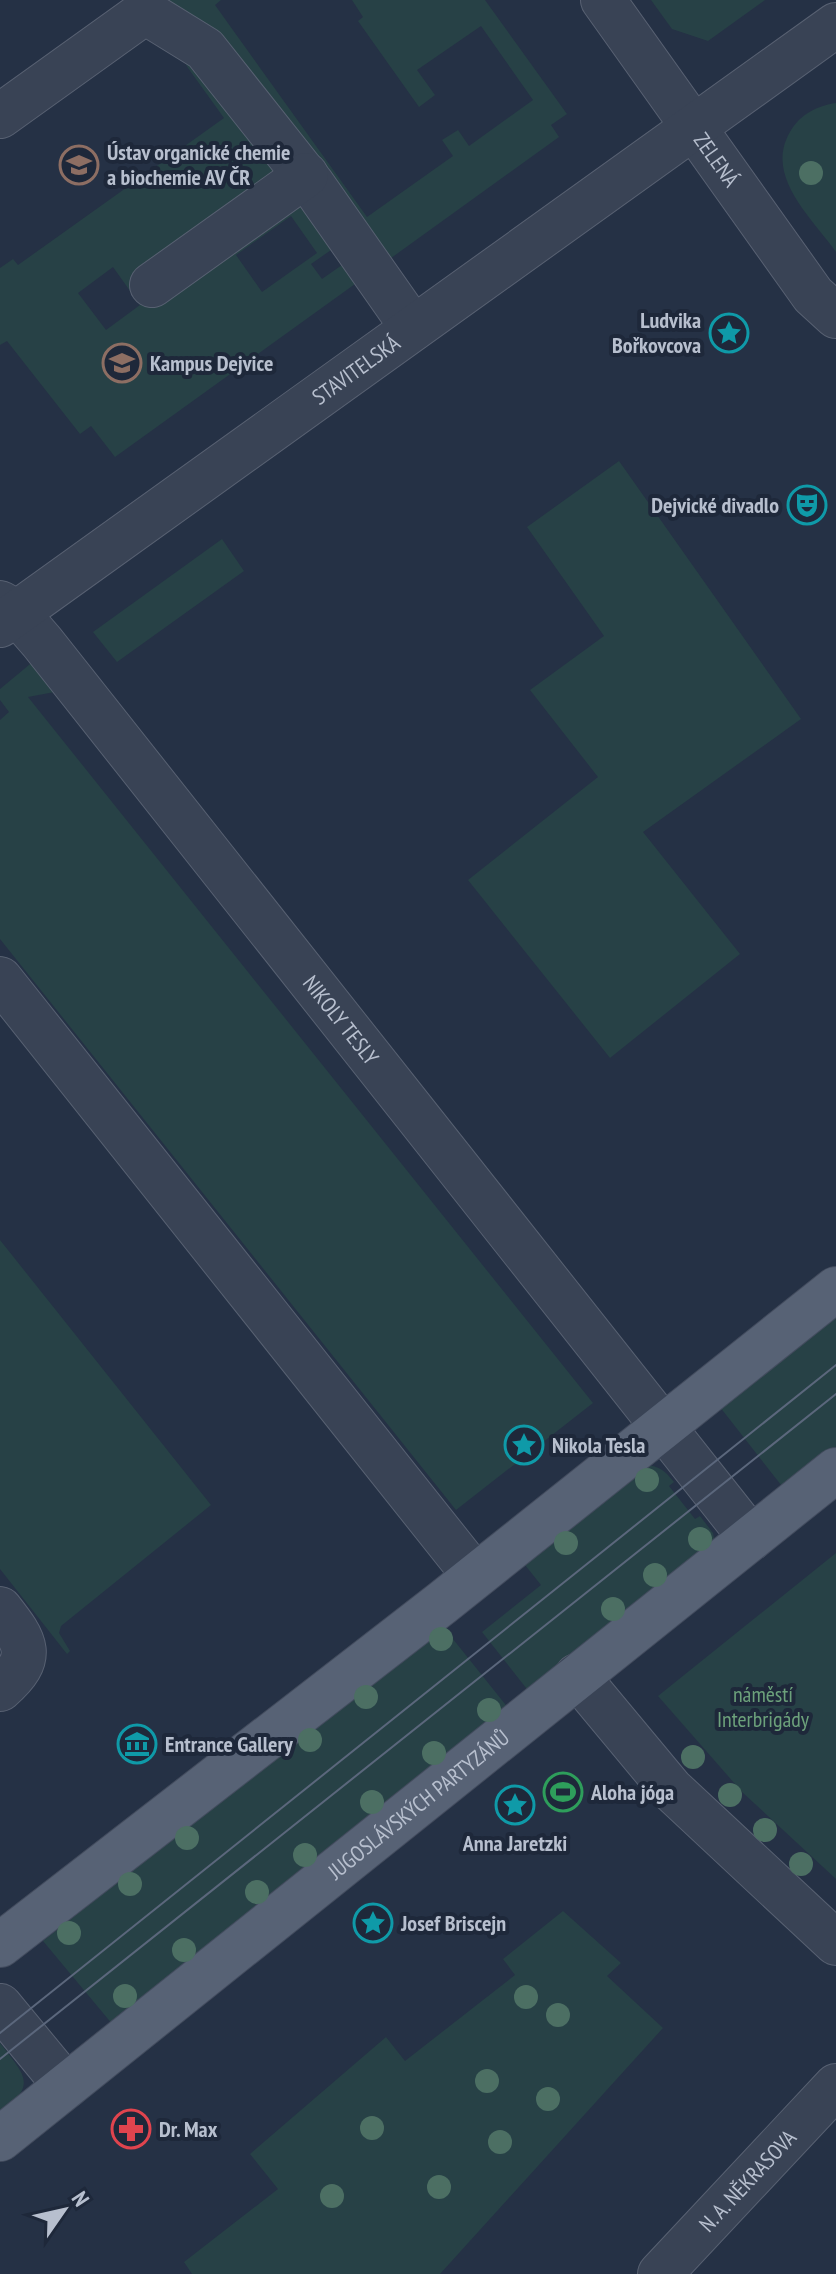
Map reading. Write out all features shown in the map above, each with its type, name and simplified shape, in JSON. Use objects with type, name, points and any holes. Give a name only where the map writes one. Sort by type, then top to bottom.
[{"type":"main road","points":[[0,1945],[665,1427],[836,1289]]},
{"type":"main road","name":"JUGOSLÁVSKÝCH PARTYZÁNŮ","points":[[0,2139],[836,1470]]},
{"type":"street","name":"ZELENÁ","points":[[603,0],[813,295],[836,316]]},
{"type":"street","points":[[0,116],[140,6],[205,49],[306,175],[413,328]]},
{"type":"street","name":"STAVITELSKÁ","points":[[5,614],[413,328],[836,25]]},
{"type":"street","points":[[152,285],[306,175]]},
{"type":"street","name":"NIKOLY TESLY","points":[[5,614],[665,1427],[751,1538]]},
{"type":"street","points":[[0,979],[475,1576]]},
{"type":"street","points":[[0,1609],[22,1637],[25,1650],[19,1670],[0,1689]]},
{"type":"street","points":[[577,1676],[671,1789],[836,1943]]},
{"type":"street","points":[[0,2006],[66,2086]]},
{"type":"street","name":"N. A. NĚKRASOVA","points":[[660,2274],[836,2086]]},
{"type":"green space","points":[[151,0],[221,0],[215,5],[367,217],[453,156],[442,140],[458,130],[469,146],[533,100],[481,26],[417,70],[435,95],[419,107],[358,21],[363,17],[352,0],[485,0],[567,114],[551,125],[559,137],[115,457],[91,426],[80,434],[7,341],[0,345],[0,268],[13,259],[18,265],[224,118],[188,68]],"holes":[[[291,216],[317,253],[262,292],[236,255]],[[331,250],[342,265],[322,279],[311,264]],[[113,267],[140,305],[106,330],[78,293]]]},
{"type":"green space","points":[[651,0],[765,0],[708,41],[672,29]]},
{"type":"green space","points":[[836,103],[836,252],[794,196],[783,165],[784,148],[799,120],[822,106]]},
{"type":"green space","points":[[619,461],[801,719],[643,832],[740,954],[610,1058],[468,880],[598,777],[530,690],[604,636],[527,527]]},
{"type":"green space","points":[[222,539],[244,571],[117,662],[93,632]]},
{"type":"green space","points":[[35,660],[65,690],[28,697],[593,1403],[456,1510],[0,939],[0,720],[9,712],[0,700],[0,689]]},
{"type":"green space","points":[[0,1240],[211,1505],[61,1626],[59,1633],[70,1651],[67,1654],[0,1569]]},
{"type":"green space","points":[[836,1307],[836,1448],[785,1490],[716,1402]]},
{"type":"green space","points":[[645,1465],[658,1468],[671,1478],[674,1482],[669,1486],[695,1519],[700,1516],[713,1533],[715,1543],[530,1693],[482,1632],[541,1585],[521,1560]]},
{"type":"green space","name":"náměstí Interbrigády","points":[[836,1553],[836,1879],[742,1792],[658,1696]]},
{"type":"green space","points":[[441,1624],[509,1709],[113,2025],[43,1941]]},
{"type":"green space","points":[[563,1911],[621,1963],[607,1976],[663,2028],[440,2274],[192,2274],[184,2262],[278,2189],[250,2154],[386,2037],[405,2061],[515,1975],[503,1959]]},
{"type":"green space","points":[[0,2043],[24,2080],[19,2095],[0,2114]]},
{"type":"tram line","points":[[0,2033],[836,1365]]},
{"type":"tram line","points":[[0,2059],[836,1394]]},
{"type":"place","name":"Ústav organické chemie a biochemie AV ČR","points":[[79,165]]},
{"type":"place","name":"Ludvika Bořkovcova","points":[[729,333]]},
{"type":"place","name":"Kampus Dejvice","points":[[122,363]]},
{"type":"place","name":"Dejvické divadlo","points":[[807,505]]},
{"type":"place","name":"Nikola Tesla","points":[[524,1445]]},
{"type":"place","name":"Entrance Gallery","points":[[137,1744]]},
{"type":"place","name":"Aloha jóga","points":[[563,1792]]},
{"type":"place","name":"Anna Jaretzki","points":[[515,1805]]},
{"type":"place","name":"Josef Briscejn","points":[[373,1923]]},
{"type":"place","name":"Dr. Max","points":[[131,2129]]}]
